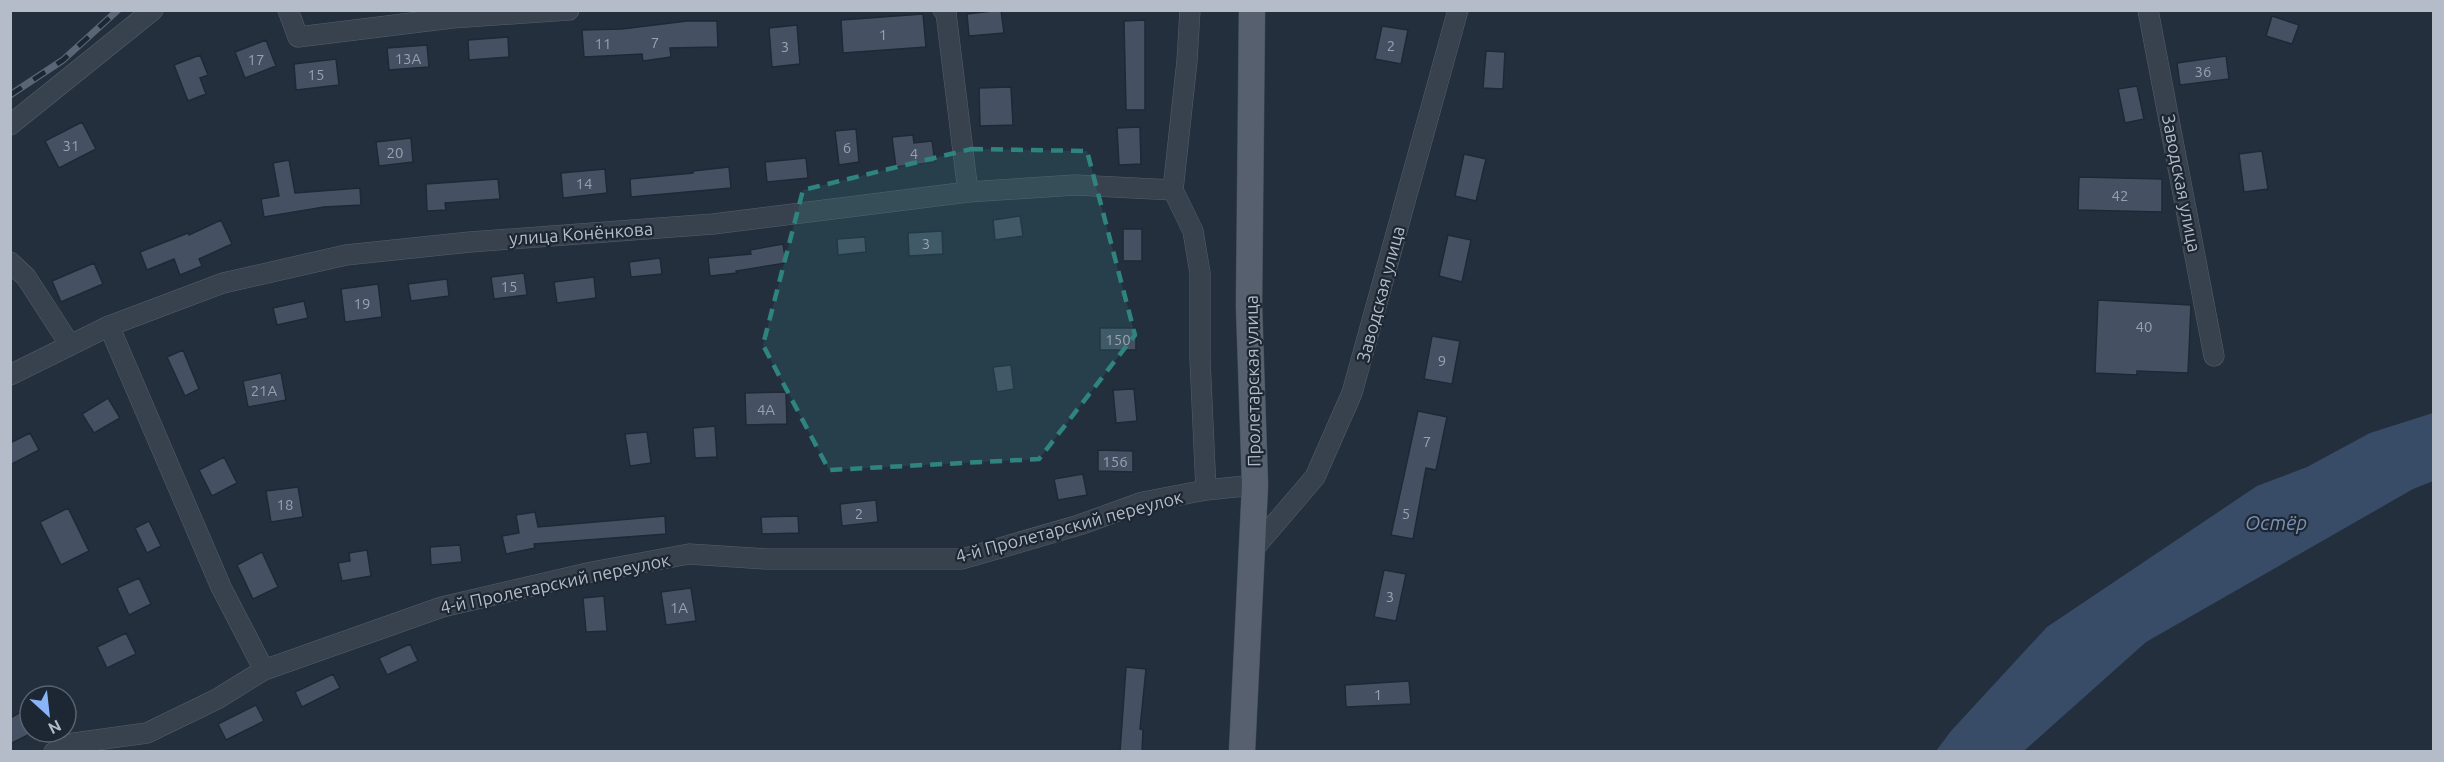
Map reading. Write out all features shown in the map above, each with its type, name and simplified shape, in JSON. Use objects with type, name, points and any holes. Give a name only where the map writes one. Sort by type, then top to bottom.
[{"type":"main road","name":"Пролетарская улица","points":[[1242,752],[1254,485],[1250,306],[1252,10]]},
{"type":"street","points":[[10,125],[153,10]]},
{"type":"street","points":[[288,10],[298,37],[452,18],[570,10]]},
{"type":"street","points":[[943,10],[946,13],[968,192]]},
{"type":"street","points":[[1190,10],[1187,61],[1173,190],[1193,231],[1200,273],[1200,359],[1206,490]]},
{"type":"street","name":"Заводская улица","points":[[1250,553],[1315,477],[1352,393],[1458,10]]},
{"type":"street","name":"Заводская улица","points":[[2148,10],[2214,356]]},
{"type":"street","name":"улица Конёнкова","points":[[10,375],[109,326],[223,283],[346,255],[470,242],[713,224],[968,192],[1075,185],[1173,190]]},
{"type":"street","points":[[10,262],[26,277],[70,345]]},
{"type":"street","points":[[109,326],[221,587],[264,670]]},
{"type":"street","name":"4-й Пролетарский переулок","points":[[54,752],[74,743],[147,733],[218,699],[264,670],[442,607],[592,572],[689,554],[766,559],[963,559],[1079,525],[1143,502],[1206,490],[1254,485]]},
{"type":"highlighted area","points":[[971,149],[1087,151],[1135,335],[1039,459],[829,470],[763,345],[803,190]]},
{"type":"water","name":"Остёр","points":[[2433,413],[2433,481],[2413,489],[2146,642],[2024,751],[1936,751],[1951,731],[2047,627],[2257,486],[2307,467],[2370,433]]},
{"type":"building","points":[[1001,10],[1004,33],[969,36],[967,14]]},
{"type":"building","points":[[923,14],[926,47],[843,53],[841,20]]},
{"type":"building","points":[[2272,16],[2299,25],[2292,44],[2266,36]]},
{"type":"building","points":[[1145,20],[1145,110],[1126,110],[1124,21]]},
{"type":"building","points":[[687,21],[717,21],[718,47],[670,48],[671,57],[643,61],[642,54],[584,57],[582,30],[622,29]]},
{"type":"building","points":[[797,25],[800,64],[772,67],[769,28]]},
{"type":"building","points":[[1382,26],[1408,30],[1401,64],[1375,59]]},
{"type":"building","points":[[508,37],[509,57],[469,60],[468,40]]},
{"type":"building","points":[[266,40],[276,66],[245,78],[235,52]]},
{"type":"building","points":[[427,45],[429,67],[389,70],[387,48]]},
{"type":"building","points":[[1486,51],[1505,52],[1503,89],[1483,88]]},
{"type":"building","points":[[200,55],[208,75],[200,78],[206,94],[188,101],[174,65]]},
{"type":"building","points":[[2226,56],[2229,79],[2180,85],[2177,63]]},
{"type":"building","points":[[336,59],[339,85],[296,90],[294,64]]},
{"type":"building","points":[[2137,86],[2144,119],[2125,123],[2118,89]]},
{"type":"building","points":[[1011,87],[1013,125],[980,126],[979,88]]},
{"type":"building","points":[[82,122],[96,149],[59,168],[45,141]]},
{"type":"building","points":[[1140,127],[1141,164],[1119,165],[1117,128]]},
{"type":"building","points":[[856,129],[859,162],[839,165],[835,131]]},
{"type":"building","points":[[913,135],[914,143],[932,141],[935,162],[896,167],[892,137]]},
{"type":"building","points":[[411,138],[413,162],[379,166],[376,142]]},
{"type":"building","points":[[2262,151],[2268,189],[2244,192],[2239,154]]},
{"type":"building","points":[[1464,154],[1486,159],[1476,201],[1455,196]]},
{"type":"building","points":[[806,158],[808,178],[767,182],[765,162]]},
{"type":"building","points":[[289,160],[295,193],[360,188],[361,205],[324,207],[264,217],[261,199],[279,196],[273,163]]},
{"type":"building","points":[[729,167],[731,188],[631,197],[630,179]]},
{"type":"building","points":[[605,169],[607,193],[563,198],[561,173]]},
{"type":"building","points":[[2079,177],[2162,179],[2162,212],[2078,210]]},
{"type":"building","points":[[498,179],[500,199],[445,203],[446,210],[427,211],[426,184]]},
{"type":"building","points":[[1020,216],[1023,236],[995,240],[993,220]]},
{"type":"building","points":[[221,220],[232,244],[199,259],[202,266],[180,275],[174,259],[147,270],[140,252],[188,233],[189,235]]},
{"type":"building","points":[[1123,229],[1142,229],[1142,261],[1123,261]]},
{"type":"building","points":[[942,231],[943,254],[909,256],[908,233]]},
{"type":"building","points":[[1448,235],[1471,240],[1462,282],[1439,276]]},
{"type":"building","points":[[865,237],[866,252],[838,255],[837,239]]},
{"type":"building","points":[[783,244],[786,263],[710,276],[708,258],[751,254],[750,250]]},
{"type":"building","points":[[660,258],[662,274],[631,277],[629,262]]},
{"type":"building","points":[[94,263],[103,284],[61,302],[52,281]]},
{"type":"building","points":[[524,273],[527,295],[494,299],[491,277]]},
{"type":"building","points":[[594,277],[596,298],[557,303],[554,282]]},
{"type":"building","points":[[447,279],[449,296],[411,301],[408,284]]},
{"type":"building","points":[[378,284],[382,317],[345,322],[341,289]]},
{"type":"building","points":[[2098,300],[2191,305],[2188,373],[2137,371],[2137,375],[2095,373]]},
{"type":"building","points":[[304,301],[308,318],[277,325],[273,308]]},
{"type":"building","points":[[1100,328],[1136,328],[1136,350],[1100,350]]},
{"type":"building","points":[[1432,336],[1460,341],[1452,384],[1424,379]]},
{"type":"building","points":[[183,350],[199,389],[185,396],[167,357]]},
{"type":"building","points":[[1011,365],[1014,389],[997,392],[993,367]]},
{"type":"building","points":[[281,373],[286,400],[248,407],[243,381]]},
{"type":"building","points":[[1134,389],[1137,421],[1116,423],[1113,390]]},
{"type":"building","points":[[786,392],[787,424],[746,425],[745,393]]},
{"type":"building","points":[[108,398],[120,418],[94,433],[82,414]]},
{"type":"building","points":[[1418,411],[1447,417],[1436,470],[1426,468],[1413,539],[1391,535]]},
{"type":"building","points":[[715,426],[717,457],[695,458],[693,428]]},
{"type":"building","points":[[647,432],[651,463],[630,466],[625,434]]},
{"type":"building","points":[[30,433],[39,450],[10,465],[10,443]]},
{"type":"building","points":[[1098,450],[1133,451],[1133,472],[1098,471]]},
{"type":"building","points":[[224,457],[237,483],[212,496],[199,470]]},
{"type":"building","points":[[1083,474],[1087,495],[1058,500],[1054,479]]},
{"type":"building","points":[[298,487],[303,517],[271,522],[266,491]]},
{"type":"building","points":[[876,500],[878,522],[842,526],[840,504]]},
{"type":"building","points":[[68,508],[89,551],[61,565],[40,522]]},
{"type":"building","points":[[535,512],[538,527],[665,516],[666,534],[534,544],[535,548],[506,554],[502,536],[519,533],[516,515]]},
{"type":"building","points":[[798,516],[799,533],[762,534],[761,517]]},
{"type":"building","points":[[149,521],[161,546],[147,553],[135,528]]},
{"type":"building","points":[[460,545],[462,562],[431,565],[430,547]]},
{"type":"building","points":[[367,550],[371,576],[342,581],[338,563],[350,561],[349,553]]},
{"type":"building","points":[[262,552],[278,587],[253,599],[237,565]]},
{"type":"building","points":[[1384,570],[1406,574],[1396,621],[1374,617]]},
{"type":"building","points":[[139,578],[151,604],[129,615],[117,588]]},
{"type":"building","points":[[691,588],[696,621],[666,625],[661,592]]},
{"type":"building","points":[[604,596],[607,631],[586,632],[583,598]]},
{"type":"building","points":[[126,633],[136,654],[107,668],[97,647]]},
{"type":"building","points":[[410,644],[418,661],[387,675],[379,658]]},
{"type":"building","points":[[1126,667],[1146,669],[1140,729],[1143,730],[1142,752],[1120,752]]},
{"type":"building","points":[[333,674],[340,688],[302,707],[295,692]]},
{"type":"building","points":[[1409,681],[1411,704],[1346,707],[1345,685]]},
{"type":"building","points":[[256,705],[264,721],[226,740],[218,724]]},
{"type":"building","points":[[18,714],[18,740],[10,744],[10,718]]},
{"type":"railway","points":[[10,95],[63,60],[118,10]]}]
